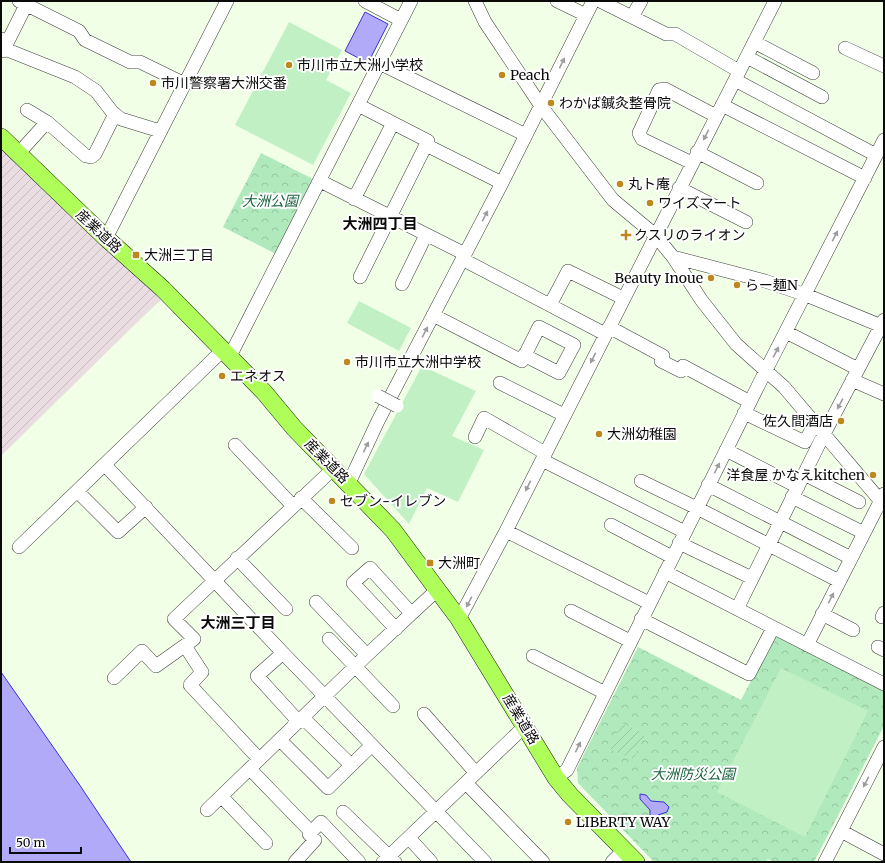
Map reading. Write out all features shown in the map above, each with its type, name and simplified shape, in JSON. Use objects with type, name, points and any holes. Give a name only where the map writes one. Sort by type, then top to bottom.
[{"type":"main road","name":"産業道路","points":[[1,137],[106,238],[163,289],[226,353],[393,530],[459,619],[556,778],[624,858]]},
{"type":"street","points":[[106,238],[227,1]]},
{"type":"street","points":[[365,1],[401,20]]},
{"type":"street","points":[[19,548],[106,464],[226,353],[320,181],[411,1]]},
{"type":"street","points":[[475,1],[485,22],[541,106],[613,200],[655,236],[673,257],[702,301],[736,344],[784,387],[883,500],[864,533],[807,645]]},
{"type":"street","points":[[556,1],[586,15]]},
{"type":"street","points":[[349,483],[378,421],[502,183],[593,1]]},
{"type":"street","points":[[600,1],[666,34],[675,34],[737,75],[876,155]]},
{"type":"street","points":[[632,17],[641,1]]},
{"type":"street","points":[[459,619],[506,531],[775,1]]},
{"type":"street","points":[[160,131],[121,119],[115,114],[103,98],[87,84],[62,70],[16,55],[2,48],[23,3],[79,31],[85,40],[130,62],[140,62],[184,84]]},
{"type":"street","points":[[754,42],[813,74]]},
{"type":"street","points":[[845,48],[884,66]]},
{"type":"street","points":[[746,57],[822,97]]},
{"type":"street","points":[[379,63],[526,135]]},
{"type":"street","points":[[756,182],[642,139],[639,133],[659,90],[665,89],[719,111],[865,178]]},
{"type":"street","points":[[358,105],[428,141],[389,216],[360,277]]},
{"type":"street","points":[[27,110],[47,122],[86,156],[91,157],[95,154],[115,114]]},
{"type":"street","points":[[18,154],[47,122]]},
{"type":"street","points":[[354,199],[393,123]]},
{"type":"street","points":[[556,778],[567,770],[747,407],[806,295],[884,140]]},
{"type":"street","points":[[426,145],[502,183]]},
{"type":"street","points":[[320,181],[426,235],[550,305],[663,356],[661,362],[681,371],[683,366],[805,442],[815,423]]},
{"type":"street","points":[[679,188],[746,222]]},
{"type":"street","points":[[402,284],[426,235]]},
{"type":"street","points":[[673,257],[765,281],[883,324],[824,434],[737,609]]},
{"type":"street","points":[[550,305],[568,271],[623,298]]},
{"type":"street","points":[[433,315],[522,361],[524,356]]},
{"type":"street","points":[[786,332],[855,374],[884,394]]},
{"type":"street","points":[[500,384],[564,415]]},
{"type":"street","points":[[378,396],[397,406]]},
{"type":"street","points":[[475,437],[484,418],[544,456],[752,578]]},
{"type":"street","points":[[235,445],[297,502],[352,548]]},
{"type":"street","points":[[726,450],[864,533]]},
{"type":"street","points":[[106,464],[283,653],[485,862]]},
{"type":"street","points":[[114,678],[142,650],[156,666],[194,639],[174,619],[334,468]]},
{"type":"street","points":[[804,474],[859,502]]},
{"type":"street","points":[[641,481],[839,581]]},
{"type":"street","points":[[708,485],[851,558]]},
{"type":"street","points":[[78,492],[118,532],[146,507]]},
{"type":"street","points":[[611,525],[672,557]]},
{"type":"street","points":[[506,531],[649,603]]},
{"type":"street","points":[[237,558],[286,609]]},
{"type":"street","points":[[396,628],[353,583],[370,568],[411,613]]},
{"type":"street","points":[[665,572],[884,684]]},
{"type":"street","points":[[207,810],[355,666],[438,589]]},
{"type":"street","points":[[316,602],[367,655]]},
{"type":"street","points":[[571,611],[630,641]]},
{"type":"street","points":[[822,614],[853,630]]},
{"type":"street","points":[[641,619],[749,674],[773,628]]},
{"type":"street","points":[[329,639],[394,706]]},
{"type":"street","points":[[185,646],[202,672],[190,685],[260,759]]},
{"type":"street","points":[[283,653],[257,676],[301,720],[351,765]]},
{"type":"street","points":[[533,656],[605,693]]},
{"type":"street","points":[[424,714],[476,773]]},
{"type":"street","points":[[343,812],[389,860],[409,838],[525,726]]},
{"type":"street","points":[[280,740],[328,788],[372,745]]},
{"type":"street","points":[[825,862],[883,751]]},
{"type":"street","points":[[250,769],[311,832],[309,834],[315,840],[295,862]]},
{"type":"street","points":[[466,783],[543,862]]},
{"type":"street","points":[[222,797],[266,843]]},
{"type":"street","points":[[311,832],[321,822],[359,862]]},
{"type":"street","points":[[841,831],[884,854]]},
{"type":"street","points":[[409,838],[431,862]]},
{"type":"shaded area","points":[[365,12],[388,24],[368,63],[345,51]]},
{"type":"shaded area","points":[[1,148],[161,299],[1,456]]},
{"type":"shaded area","points":[[1,672],[79,784],[131,862],[1,862]]},
{"type":"shaded area","points":[[640,794],[646,795],[651,801],[664,802],[669,807],[667,812],[658,815],[663,819],[662,825],[655,820],[650,821],[650,810],[640,799]]},
{"type":"green space","points":[[289,22],[342,50],[326,80],[351,93],[313,165],[235,125]]},
{"type":"green space","name":"大洲公園","points":[[261,153],[315,180],[276,254],[223,227]]},
{"type":"green space","points":[[359,301],[411,328],[399,351],[347,323]]},
{"type":"green space","points":[[422,366],[476,391],[452,436],[484,450],[458,502],[427,488],[409,524],[364,474]]},
{"type":"green space","name":"大洲防災公園","points":[[775,635],[884,690],[884,726],[814,862],[774,862],[768,859],[766,862],[654,862],[578,783],[577,768],[638,647],[741,700]]},
{"type":"green space","points":[[781,668],[868,711],[805,837],[717,792]]},
{"type":"green space","points":[[622,723],[645,734],[634,758],[630,758],[610,749]]},
{"type":"place","name":"市川市立大洲小学校","points":[[289,65]]},
{"type":"place","name":"Peach","points":[[502,75]]},
{"type":"place","name":"市川警察署大洲交番","points":[[153,83]]},
{"type":"place","name":"わかば鍼灸整骨院","points":[[551,103]]},
{"type":"place","name":"丸ト庵","points":[[620,184]]},
{"type":"place","name":"ワイズマート","points":[[650,203]]},
{"type":"place","name":"クスリのライオン","points":[[626,235]]},
{"type":"place","name":"大洲三丁目","points":[[136,255]]},
{"type":"place","name":"Beauty Inoue","points":[[711,278]]},
{"type":"place","name":"らー麺N","points":[[737,285]]},
{"type":"place","name":"市川市立大洲中学校","points":[[347,362]]},
{"type":"place","name":"エネオス","points":[[222,376]]},
{"type":"place","name":"佐久間酒店","points":[[841,421]]},
{"type":"place","name":"大洲幼稚園","points":[[599,434]]},
{"type":"place","name":"洋食屋 かなえkitchen","points":[[873,475]]},
{"type":"place","name":"セブン-イレブン","points":[[332,501]]},
{"type":"place","name":"大洲町","points":[[430,563]]},
{"type":"place","name":"LIBERTY WAY","points":[[568,822]]},
{"type":"district","name":"大洲四丁目","points":[[380,224]]},
{"type":"district","name":"大洲三丁目","points":[[238,623]]}]
